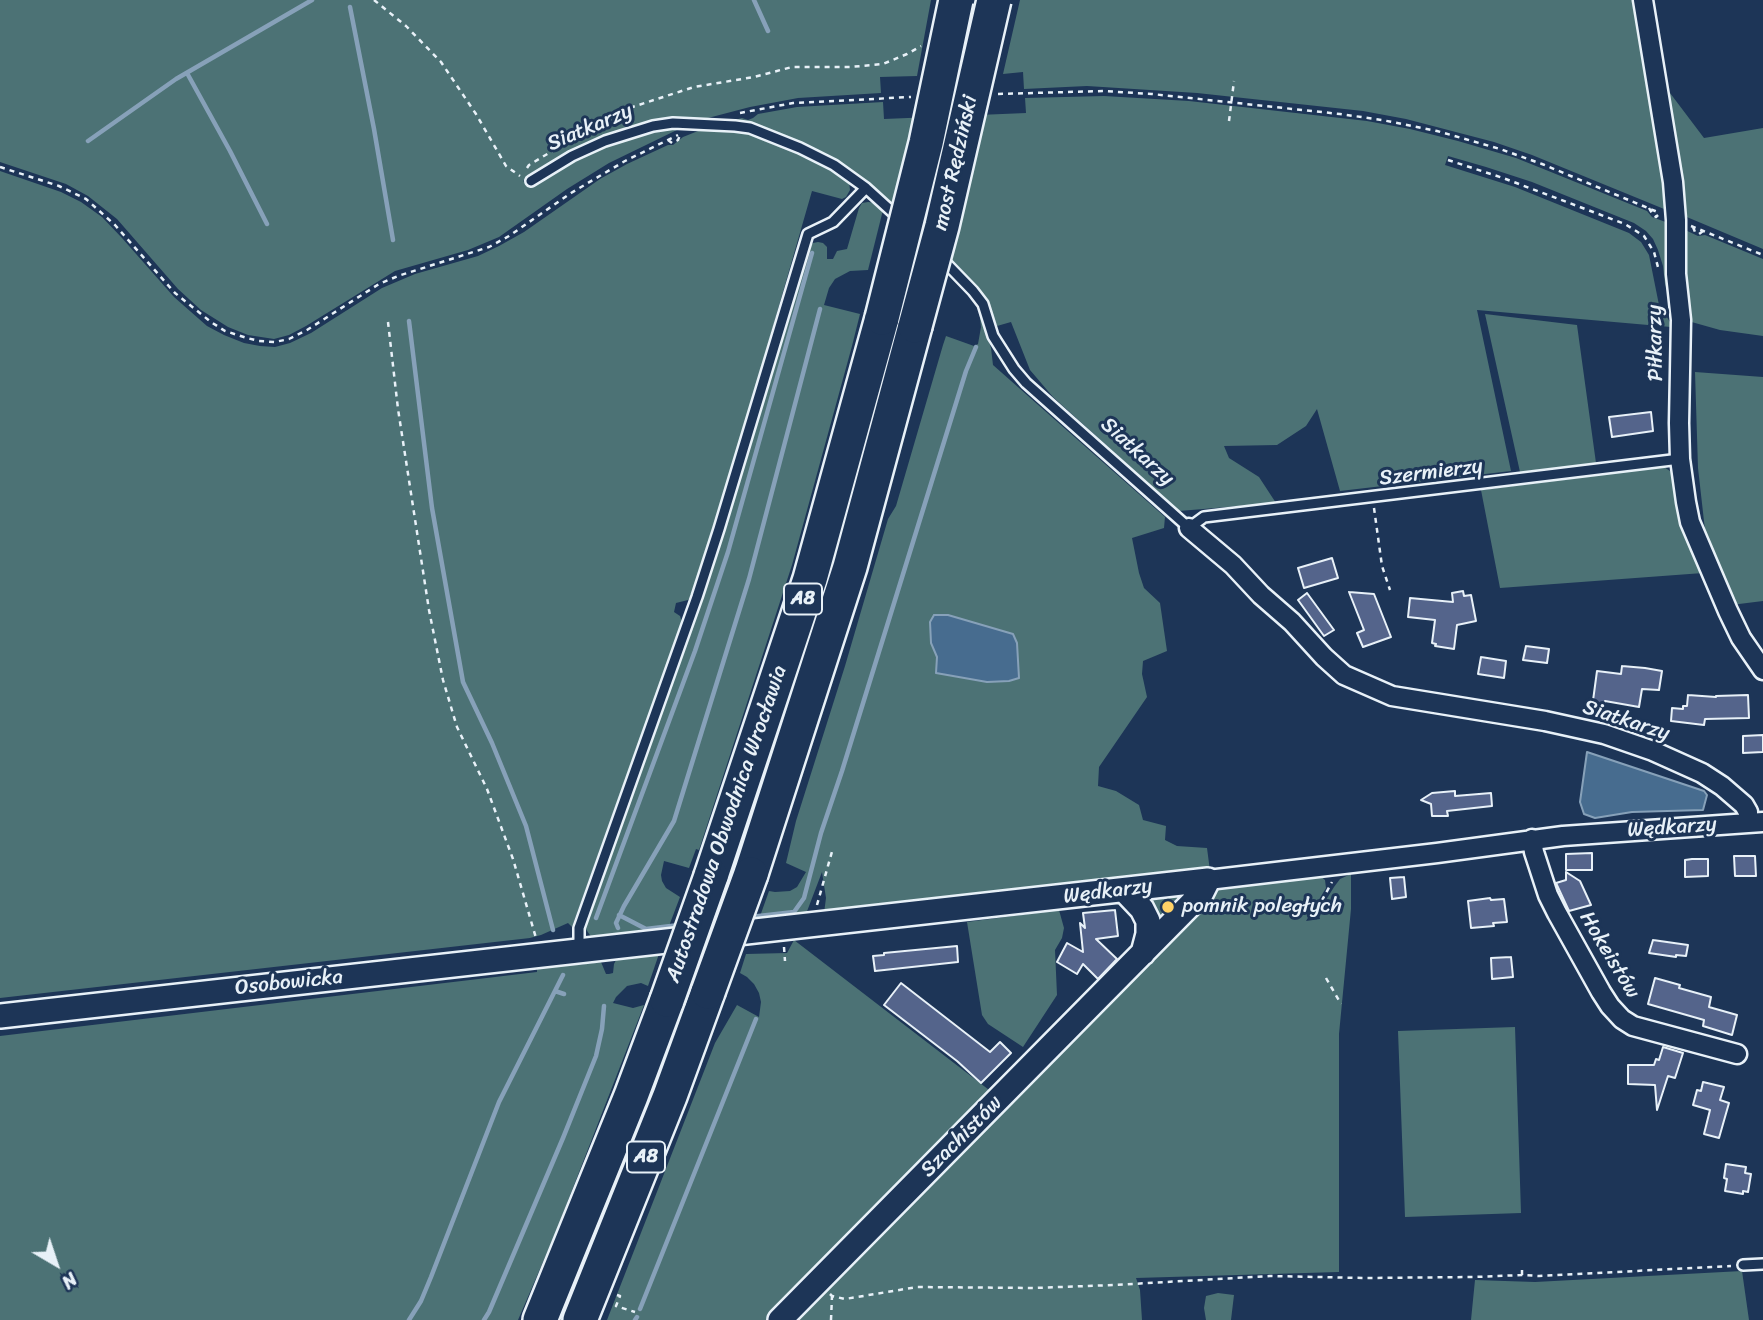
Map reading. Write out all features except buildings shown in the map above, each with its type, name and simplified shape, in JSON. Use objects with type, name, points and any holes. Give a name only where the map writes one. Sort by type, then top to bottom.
[{"type":"highway","name":"most Rędziński","points":[[882,318],[926,143],[956,0]]},
{"type":"highway","name":"most Rędziński","points":[[915,326],[942,226],[994,0]]},
{"type":"highway","name":"Autostradowa Obwodnica Wrocławia","points":[[540,1320],[631,1096],[711,876],[810,579],[882,318]]},
{"type":"highway","name":"Autostradowa Obwodnica Wrocławia","points":[[580,1320],[670,1096],[751,874],[850,567],[915,326]]},
{"type":"street","name":"Piłkarzy","points":[[1643,0],[1673,182],[1669,217],[1681,320],[1679,423],[1686,502],[1699,545],[1741,638],[1763,670]]},
{"type":"street","name":"Siatkarzy","points":[[1189,528],[1233,565],[1344,675],[1392,696],[1545,721],[1604,734],[1653,751],[1702,773],[1722,786],[1744,805],[1756,822]]},
{"type":"street","name":"Wędkarzy","points":[[579,951],[1124,890],[1437,853],[1532,839],[1756,822]]},
{"type":"street","name":"Hokeistów","points":[[1532,839],[1548,895],[1557,913],[1601,992],[1622,1019],[1633,1026],[1737,1054]]},
{"type":"street","name":"Szachistów","points":[[780,1320],[825,1288],[1201,894],[1208,880]]},
{"type":"street","points":[[1124,890],[1142,909],[1148,920],[1143,953]]},
{"type":"street","name":"Osobowicka","points":[[0,1016],[579,951]]},
{"type":"lane","name":"Siatkarzy","points":[[531,181],[572,156],[605,141],[653,126],[703,124],[750,128],[834,165],[866,188],[916,234]]},
{"type":"lane","points":[[579,951],[579,928],[697,597],[808,234],[832,222],[866,188]]},
{"type":"lane","name":"Siatkarzy","points":[[925,243],[958,274],[983,304],[993,335],[1026,383],[1189,528]]},
{"type":"lane","name":"Szermierzy","points":[[1189,528],[1204,517],[1680,458]]},
{"type":"lane","points":[[1743,1265],[1763,1264]]},
{"type":"path","points":[[374,0],[406,26],[441,62],[506,166],[521,176],[529,165],[617,112],[694,87],[754,77],[792,67],[883,64],[908,54],[931,40]]},
{"type":"path","points":[[1229,121],[1234,81]]},
{"type":"path","points":[[989,94],[1103,91],[1152,94],[1361,117],[1437,131],[1542,164],[1763,255]]},
{"type":"path","points":[[741,113],[793,103],[919,97]]},
{"type":"path","points":[[0,167],[59,186],[86,199],[116,225],[175,293],[198,312],[225,331],[259,341],[275,342],[289,339],[307,330],[379,284],[414,270],[489,247],[625,161],[680,135]]},
{"type":"path","points":[[1448,160],[1625,223],[1644,236],[1654,252],[1660,275]]},
{"type":"path","points":[[388,322],[408,476],[443,680],[457,727],[487,789],[513,859],[541,955]]},
{"type":"path","points":[[1372,498],[1382,566],[1390,590]]},
{"type":"path","points":[[816,924],[816,908],[833,848]]},
{"type":"path","points":[[1314,919],[1315,912],[1330,887],[1332,865]]},
{"type":"path","points":[[1326,978],[1341,1004]]},
{"type":"path","points":[[825,1288],[845,1298],[917,1287],[1033,1288],[1270,1276],[1539,1276],[1743,1265]]},
{"type":"path","points":[[1522,1266],[1522,1275]]},
{"type":"path","points":[[825,1288],[831,1320]]},
{"type":"path","points":[[617,1294],[620,1296],[616,1306],[635,1312]]},
{"type":"green space","points":[[0,0],[931,0],[917,76],[880,77],[881,93],[798,98],[708,118],[636,125],[615,133],[523,181],[532,187],[569,163],[610,144],[649,132],[681,128],[609,163],[499,237],[468,250],[395,271],[306,326],[274,339],[248,335],[228,327],[201,310],[178,289],[117,219],[88,196],[66,184],[0,162]]},
{"type":"green space","points":[[1020,0],[1632,0],[1649,97],[1653,97],[1669,211],[1532,155],[1406,119],[1363,111],[1197,93],[1087,86],[1024,89],[1023,72],[1003,74]]},
{"type":"green space","points":[[1667,89],[1704,138],[1763,128],[1763,249],[1682,215],[1664,90]]},
{"type":"green space","points":[[1104,96],[1189,101],[1367,121],[1410,129],[1516,158],[1647,211],[1652,217],[1671,224],[1672,306],[1663,266],[1653,239],[1634,223],[1532,182],[1486,167],[1448,156],[1445,165],[1515,187],[1629,233],[1641,242],[1649,255],[1659,305],[1671,327],[1477,310],[1511,471],[1340,491],[1317,409],[1306,426],[1277,445],[1224,446],[1229,458],[1259,477],[1276,503],[1179,511],[1053,397],[1030,370],[1011,322],[997,326],[987,300],[963,271],[879,193],[850,169],[823,155],[750,123],[731,121],[742,118],[748,120],[758,114],[797,107],[883,102],[884,119],[1026,113],[1025,98]]},
{"type":"green space","points":[[703,129],[755,133],[837,171],[849,181],[850,190],[842,199],[812,191],[728,483],[692,596],[676,603],[674,612],[680,616],[682,622],[572,927],[568,923],[530,938],[0,998],[0,171],[61,192],[102,217],[174,297],[207,326],[244,343],[275,347],[311,333],[382,288],[415,274],[478,256],[499,246],[524,232],[600,179]]},
{"type":"green space","points":[[862,203],[877,203],[883,210],[868,270],[850,271],[835,279],[824,305],[860,314],[852,346],[792,565],[699,850],[696,849],[689,868],[664,861],[662,881],[666,888],[680,897],[666,934],[592,938],[585,928],[588,918],[705,592],[806,253],[813,243],[818,242],[827,247],[827,259],[833,259],[837,251],[847,249],[859,208]]},
{"type":"green space","points":[[1683,229],[1698,236],[1705,235],[1763,259],[1763,336],[1720,330],[1688,321]]},
{"type":"green space","points":[[979,309],[991,348],[993,365],[1165,517],[1164,528],[1132,538],[1144,588],[1160,603],[1167,651],[1143,661],[1142,674],[1147,697],[1099,767],[1098,786],[1116,791],[1139,805],[1143,820],[1166,826],[1165,840],[1177,846],[1207,848],[1210,871],[841,909],[824,913],[826,898],[822,872],[806,914],[794,919],[758,922],[769,891],[790,891],[797,887],[806,872],[786,863],[796,821],[888,519],[896,506],[946,336],[974,346],[978,344],[981,327]]},
{"type":"green space","points":[[1485,314],[1577,325],[1596,463],[1520,472]]},
{"type":"green space","points":[[1695,372],[1763,377],[1763,601],[1731,605],[1705,530],[1698,468]]},
{"type":"green space","points":[[1664,467],[1673,473],[1703,573],[1500,588],[1481,490]]},
{"type":"green space","points":[[788,687],[798,690],[737,875],[725,876]]},
{"type":"green space","points":[[1317,873],[1325,880],[1326,888],[1306,921],[1320,919],[1321,908],[1334,887],[1340,879],[1351,874],[1351,909],[1339,1034],[1339,1272],[1136,1278],[1140,1290],[1142,1320],[797,1320],[816,1301],[817,1295],[1214,890],[1232,884]]},
{"type":"green space","points":[[1188,891],[1160,927],[1144,897]]},
{"type":"green space","points":[[1059,910],[1064,928],[1055,950],[1057,995],[1023,1047],[988,1024],[982,1015],[967,922]]},
{"type":"green space","points":[[794,940],[993,1093],[766,1320],[607,1320],[715,1043],[737,1005],[759,1017],[759,993],[754,984],[740,973],[746,954],[787,953]]},
{"type":"green space","points":[[660,951],[648,986],[641,983],[627,986],[613,1003],[633,1008],[644,1005],[555,1234],[518,1320],[0,1320],[0,1036],[537,972],[537,965],[560,960],[578,965],[601,962],[606,974],[609,974],[613,973],[617,958]]},
{"type":"green space","points":[[694,995],[565,1320],[553,1320],[682,997]]},
{"type":"green space","points":[[1515,1027],[1521,1213],[1405,1217],[1398,1031]]},
{"type":"green space","points":[[1742,1271],[1749,1320],[1471,1320],[1475,1280],[1535,1282]]},
{"type":"green space","points":[[1218,1293],[1234,1295],[1231,1320],[1206,1320],[1206,1296]]},
{"type":"water","points":[[934,615],[948,615],[1013,634],[1017,643],[1019,678],[987,682],[936,673],[937,657],[931,643],[930,622]]},
{"type":"water","points":[[1587,752],[1704,791],[1707,795],[1703,810],[1632,812],[1595,818],[1584,814],[1580,802]]},
{"type":"waterway","points":[[88,141],[176,79],[312,0]]},
{"type":"waterway","points":[[754,0],[768,31]]},
{"type":"waterway","points":[[350,7],[393,240]]},
{"type":"waterway","points":[[187,73],[267,224]]},
{"type":"waterway","points":[[596,918],[695,651],[728,552],[812,253]]},
{"type":"waterway","points":[[618,928],[616,923],[624,906],[674,821],[749,579],[820,309]]},
{"type":"waterway","points":[[409,321],[432,508],[463,682],[492,743],[526,826],[553,930]]},
{"type":"waterway","points":[[750,917],[794,912],[804,898],[821,833],[966,371],[976,347]]},
{"type":"waterway","points":[[619,915],[646,929],[679,925]]},
{"type":"waterway","points":[[409,1320],[431,1277],[499,1102],[563,975]]},
{"type":"waterway","points":[[555,991],[564,994]]},
{"type":"waterway","points":[[484,1320],[596,1056],[604,1006]]},
{"type":"waterway","points":[[640,1309],[756,1019]]},
{"type":"place","name":"pomnik poległych","points":[[1168,907]]}]
